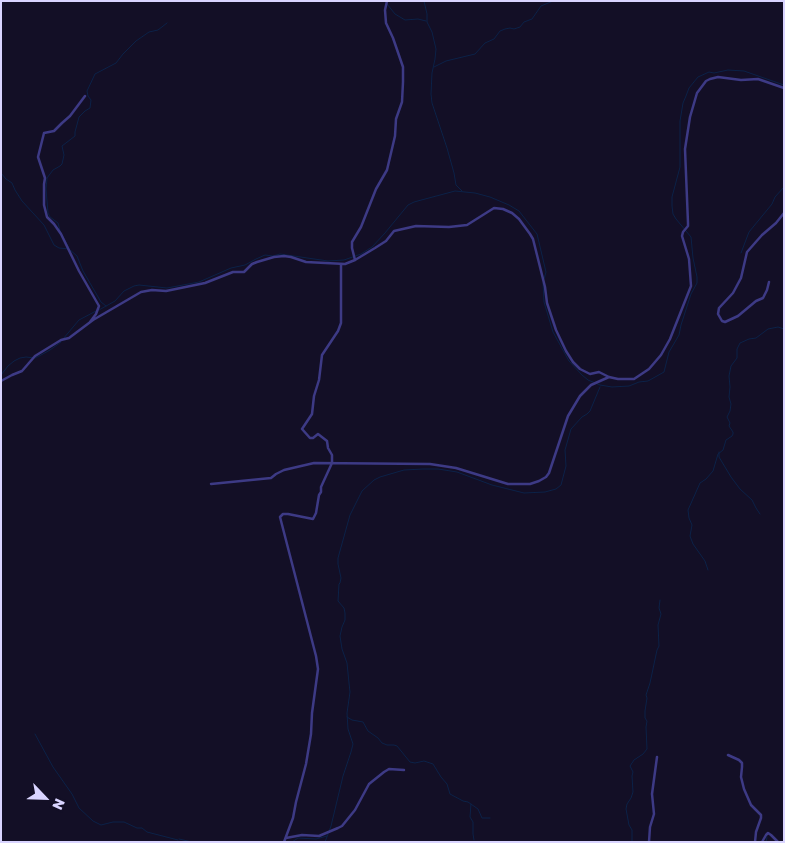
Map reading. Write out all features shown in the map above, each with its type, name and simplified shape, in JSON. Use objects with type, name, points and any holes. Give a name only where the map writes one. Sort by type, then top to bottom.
[{"type":"street","points":[[355,260],[352,242],[361,226],[376,189],[387,170],[395,136],[396,119],[402,102],[403,67],[386,23],[385,10],[387,1]]},
{"type":"street","points":[[1,380],[22,371],[34,356],[61,340],[68,338],[141,292],[152,290],[166,291],[211,282],[230,273],[244,272],[252,264],[269,258],[284,256],[306,262],[341,264],[355,260],[386,241],[394,231],[416,226],[443,227],[466,225],[494,208],[508,210],[520,219],[533,239],[551,317],[559,339],[573,362],[583,371],[590,374],[599,372],[609,377],[624,380],[634,379],[654,364],[666,348],[691,286],[689,259],[682,236],[688,226],[685,149],[690,117],[697,93],[706,81],[718,77],[747,80],[758,79],[784,88]]},
{"type":"street","points":[[85,96],[70,116],[54,131],[44,132],[38,157],[45,178],[44,205],[46,213],[61,234],[76,266],[99,306],[90,323]]},
{"type":"street","points":[[769,282],[763,298],[756,301],[738,316],[725,322],[722,321],[718,314],[719,308],[733,294],[742,278],[747,252],[784,213]]},
{"type":"street","points":[[284,842],[293,818],[306,764],[318,668],[280,517],[283,514],[288,514],[313,519],[321,487],[332,463],[332,455],[327,441],[318,434],[310,438],[302,429],[312,414],[322,356],[341,323],[341,264]]},
{"type":"street","points":[[211,484],[271,478],[278,472],[288,468],[312,463],[332,463],[430,464],[456,468],[508,484],[530,484],[543,479],[549,473],[568,416],[580,396],[591,385],[609,377]]},
{"type":"street","points":[[728,755],[742,763],[741,777],[744,789],[751,805],[761,816],[755,842]]},
{"type":"street","points":[[649,842],[650,827],[654,814],[652,794],[657,757]]},
{"type":"street","points":[[286,838],[302,835],[319,836],[338,828],[344,824],[357,807],[369,784],[390,769],[404,770]]},
{"type":"street","points":[[762,842],[768,834],[778,842]]},
{"type":"waterway","points":[[424,1],[427,22],[432,32],[436,49],[432,73],[432,103],[447,148],[456,185],[462,191]]},
{"type":"waterway","points":[[434,67],[446,61],[475,54],[485,43],[494,39],[500,31],[520,27],[524,22],[532,19],[541,6],[553,1]]},
{"type":"waterway","points":[[387,4],[395,14],[405,20],[418,19],[426,21]]},
{"type":"waterway","points":[[69,248],[58,223],[48,213],[47,178],[53,170],[62,164],[64,155],[62,146],[75,136],[79,117],[90,108],[91,100],[87,91],[95,74],[116,63],[136,41],[149,32],[158,30],[167,23]]},
{"type":"waterway","points":[[543,283],[544,302],[553,332],[569,361],[588,380],[612,387],[629,386],[648,381],[664,372],[669,352],[679,335],[691,294],[697,283],[691,237],[676,219],[672,206],[672,197],[680,167],[680,121],[683,103],[689,88],[698,77],[709,72],[714,73],[728,70],[744,71],[784,85]]},
{"type":"waterway","points":[[1,173],[12,183],[22,201],[44,225],[54,245],[59,248],[69,249],[77,256],[83,271],[101,302],[106,306]]},
{"type":"waterway","points":[[741,253],[749,232],[784,187]]},
{"type":"waterway","points":[[99,310],[115,301],[124,291],[134,286],[167,288],[199,282],[231,268],[245,265],[265,255],[273,256],[280,254],[328,261],[344,260],[361,254],[372,247],[408,205],[455,191],[490,197],[519,211],[537,234],[546,272],[544,279]]},
{"type":"waterway","points":[[63,339],[79,320],[96,311]]},
{"type":"waterway","points":[[708,570],[705,561],[693,544],[690,536],[692,525],[688,510],[700,483],[713,471],[718,454],[723,450],[726,440],[733,434],[727,417],[731,404],[729,397],[731,366],[737,358],[737,349],[740,343],[756,338],[768,329],[778,327],[784,329]]},
{"type":"waterway","points":[[1,375],[14,361],[26,357],[35,358],[61,342]]},
{"type":"waterway","points":[[325,842],[353,744],[348,729],[347,713],[350,692],[347,663],[340,636],[345,613],[344,608],[338,601],[341,578],[338,558],[350,515],[362,491],[380,477],[404,470],[423,469],[457,472],[492,485],[524,493],[545,492],[556,489],[561,485],[566,466],[565,450],[571,429],[590,411],[600,387]]},
{"type":"waterway","points":[[719,452],[719,457],[731,477],[752,500],[760,514]]},
{"type":"waterway","points":[[632,842],[632,830],[629,825],[626,809],[633,792],[633,772],[630,766],[647,749],[646,695],[659,646],[660,600]]},
{"type":"waterway","points":[[347,717],[363,722],[368,731],[382,743],[397,746],[410,762],[424,761],[433,764],[447,784],[450,794],[478,809],[482,818],[490,818]]},
{"type":"waterway","points":[[35,734],[79,808],[93,821],[101,825],[124,822],[137,828],[142,828],[147,832],[178,840]]},
{"type":"waterway","points":[[471,804],[470,817],[473,822],[474,840]]},
{"type":"waterway","points":[[292,842],[298,838],[316,839],[327,836]]},
{"type":"waterway","points":[[766,842],[767,837]]},
{"type":"waterway","points":[[179,839],[192,842]]}]
